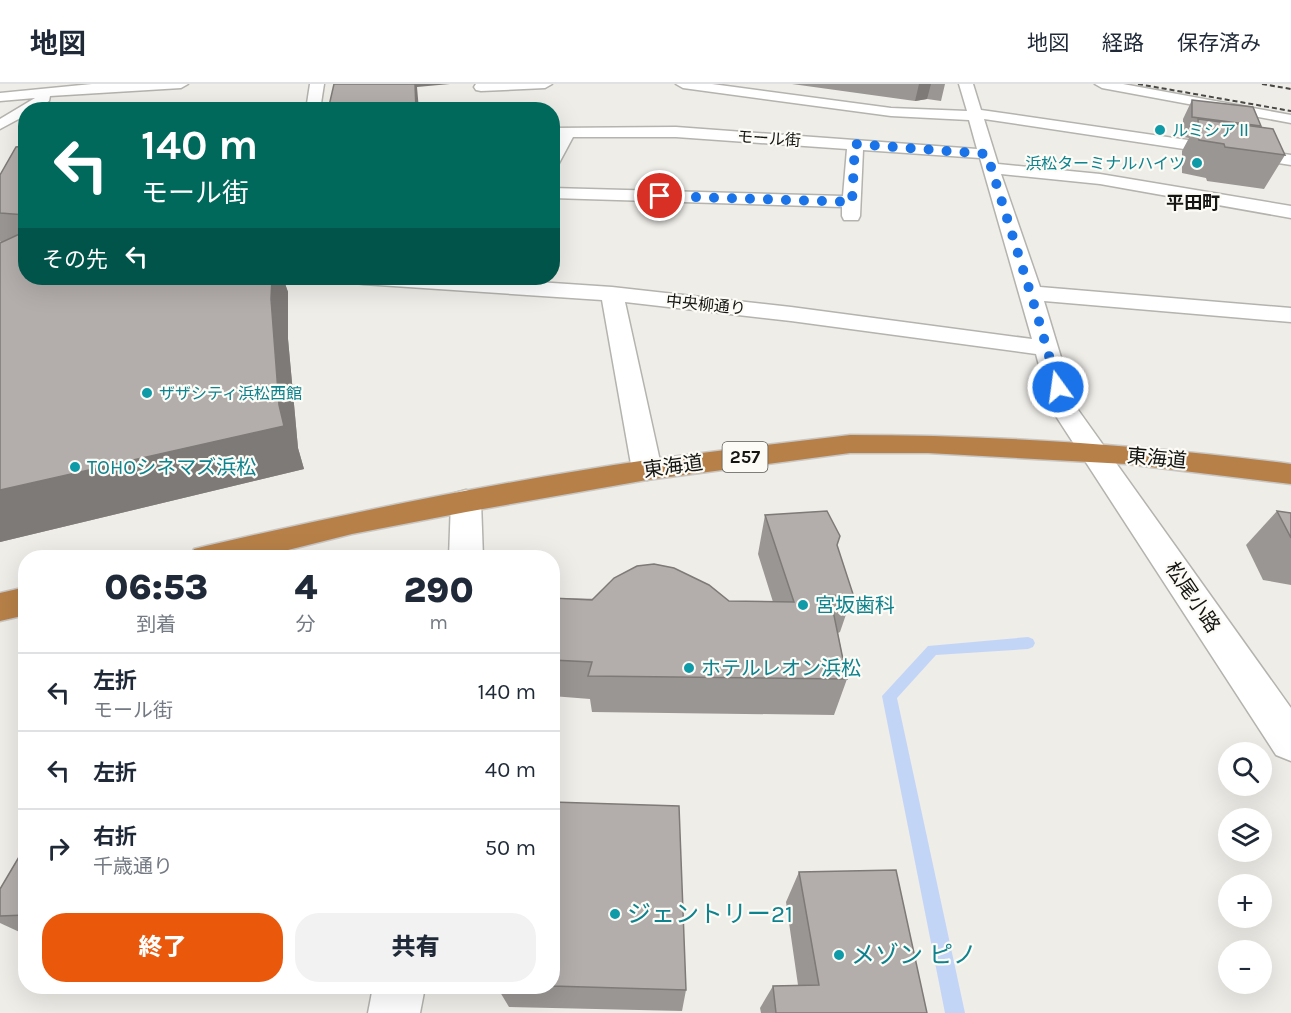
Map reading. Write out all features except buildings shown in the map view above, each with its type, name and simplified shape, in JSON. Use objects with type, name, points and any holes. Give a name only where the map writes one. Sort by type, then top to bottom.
[{"type":"highway","name":"東海道","points":[[239,550],[352,523],[647,470],[764,454],[885,443],[1171,458],[1291,474]]},
{"type":"highway","points":[[0,607],[18,603]]},
{"type":"street","points":[[0,98],[77,84]]},
{"type":"street","points":[[35,102],[56,88],[181,84]]},
{"type":"street","points":[[314,102],[317,84]]},
{"type":"street","points":[[474,102],[479,85],[544,84]]},
{"type":"street","points":[[683,84],[891,112],[974,115],[1291,160]]},
{"type":"street","name":"松尾小路","points":[[966,84],[988,161],[1031,293],[1063,407],[1291,742]]},
{"type":"street","points":[[1102,84],[1291,118]]},
{"type":"street","points":[[705,88],[720,135]]},
{"type":"street","points":[[0,125],[18,113]]},
{"type":"street","name":"モール街","points":[[560,132],[676,132],[855,144],[1100,172],[1291,212]]},
{"type":"street","points":[[560,193],[852,209],[855,144]]},
{"type":"street","name":"中央柳通り","points":[[523,285],[825,316],[1047,348]]},
{"type":"street","points":[[1031,293],[1291,315]]},
{"type":"street","points":[[612,294],[647,470]]},
{"type":"street","points":[[466,501],[466,550]]},
{"type":"street","points":[[394,1013],[398,994]]},
{"type":"waterway","points":[[955,1013],[889,696],[933,650],[1028,643]]},
{"type":"railway","points":[[1138,84],[1291,111]]},
{"type":"railway","points":[[1262,84],[1291,89]]},
{"type":"place","name":"ルミシアⅡ","points":[[1160,130]]},
{"type":"place","name":"浜松ターミナルハイツ","points":[[1197,163]]},
{"type":"place","name":"ザザシティ浜松西館","points":[[147,393]]},
{"type":"place","name":"TOHOシネマズ浜松","points":[[75,467]]},
{"type":"place","name":"宮坂歯科","points":[[803,605]]},
{"type":"place","name":"ホテルレオン浜松","points":[[689,668]]},
{"type":"place","name":"ジェントリー21","points":[[615,914]]},
{"type":"place","name":"メゾン ピノ","points":[[839,955]]},
{"type":"district","name":"平田町","points":[[1193,203]]},
{"type":"route","points":[[660,196],[852,202],[855,144],[987,154],[1058,387]]}]
